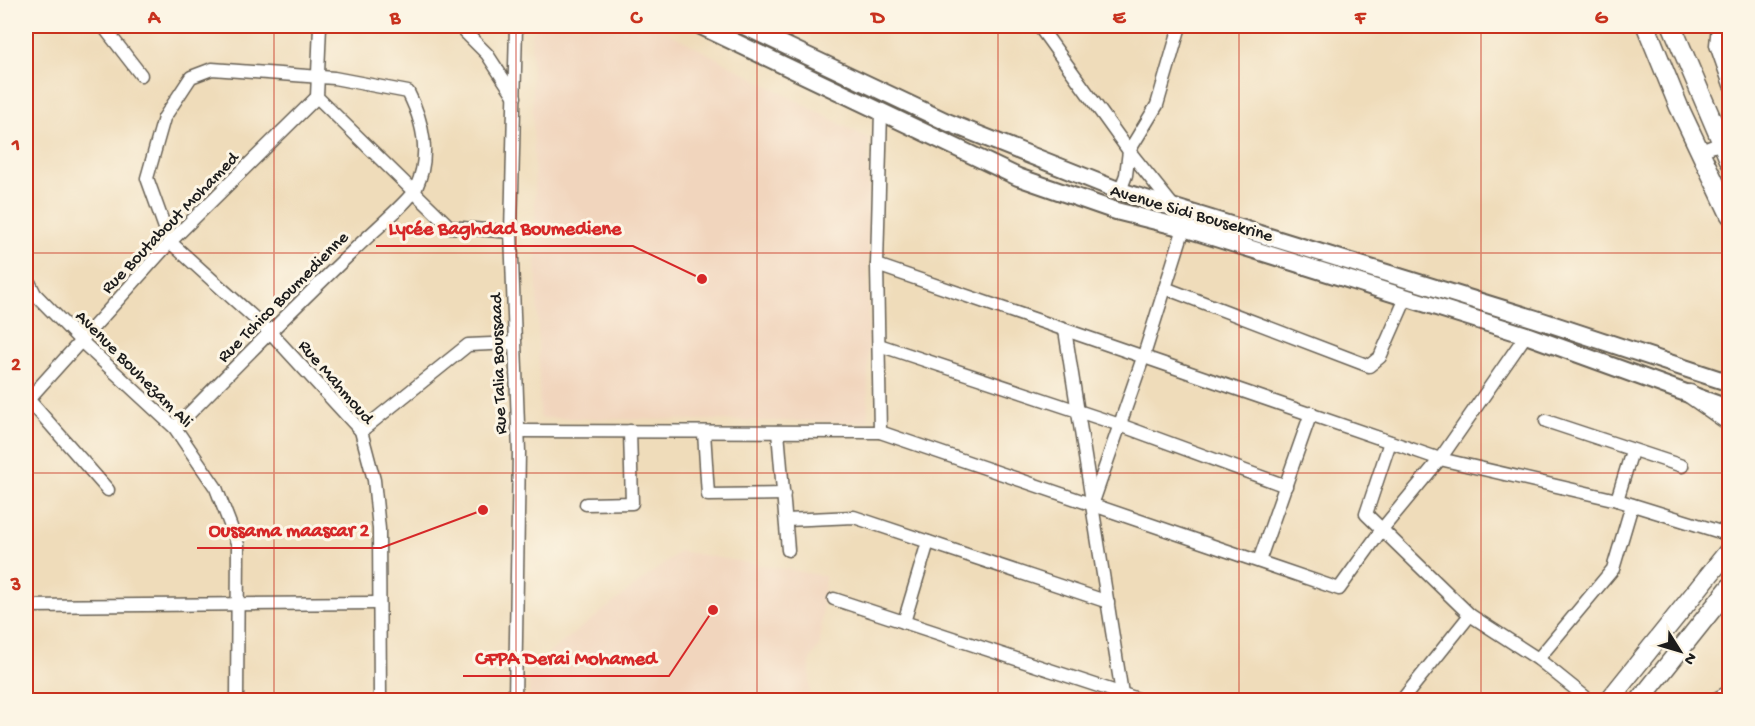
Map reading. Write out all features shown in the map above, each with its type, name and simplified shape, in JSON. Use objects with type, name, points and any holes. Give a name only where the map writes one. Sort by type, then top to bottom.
[{"type":"main road","name":"Avenue Sidi Bousekrine","points":[[701,26],[1018,177],[1116,211],[1184,228],[1526,335],[1730,409]]},
{"type":"main road","points":[[744,26],[947,122],[1120,191],[1536,319],[1730,383]]},
{"type":"main road","points":[[1646,26],[1679,107],[1730,215]]},
{"type":"main road","points":[[1672,26],[1725,136],[1730,162]]},
{"type":"main road","points":[[1690,394],[1730,422]]},
{"type":"main road","points":[[1609,700],[1730,549]]},
{"type":"main road","points":[[1640,700],[1730,588]]},
{"type":"street","points":[[103,26],[141,75]]},
{"type":"street","points":[[320,26],[316,77],[317,97],[415,190],[450,227],[512,232]]},
{"type":"street","points":[[459,26],[487,54],[515,97]]},
{"type":"street","points":[[516,31],[524,26]]},
{"type":"street","points":[[1039,26],[1129,151],[1173,206],[1184,228],[1144,356],[1092,505]]},
{"type":"street","points":[[1120,191],[1126,175],[1129,151],[1157,105],[1180,26]]},
{"type":"street","points":[[1718,26],[1716,45],[1730,85]]},
{"type":"street","name":"Rue Talia Boussaad","points":[[515,700],[518,431],[513,343],[512,232],[516,31]]},
{"type":"street","points":[[170,242],[147,178],[164,118],[191,77],[212,69],[316,77],[408,92],[421,119],[424,164],[415,190]]},
{"type":"street","name":"Rue Boutabout Mohamed","points":[[27,401],[170,242],[317,97]]},
{"type":"street","points":[[880,432],[877,265],[881,111]]},
{"type":"street","points":[[1701,152],[1725,136]]},
{"type":"street","name":"Rue Tchico Boumedienne","points":[[175,428],[415,190]]},
{"type":"street","name":"Rue Mahmoud","points":[[170,242],[270,332],[362,431],[374,480],[379,529],[380,700]]},
{"type":"street","points":[[877,265],[1440,459],[1617,500],[1730,535]]},
{"type":"street","name":"Avenue Bouhezam Ali","points":[[26,276],[35,294],[82,342],[175,428],[216,488],[238,545],[237,700]]},
{"type":"street","points":[[1165,288],[1369,366],[1380,357],[1406,298]]},
{"type":"street","points":[[1065,330],[1123,698]]},
{"type":"street","points":[[518,431],[880,432],[1338,589],[1383,528],[1440,459],[1526,335]]},
{"type":"street","points":[[362,431],[468,345],[513,343]]},
{"type":"street","points":[[879,345],[1120,425],[1286,486]]},
{"type":"street","points":[[27,401],[108,490]]},
{"type":"street","points":[[1259,561],[1311,413]]},
{"type":"street","points":[[1546,422],[1682,466]]},
{"type":"street","points":[[586,504],[633,503],[630,431]]},
{"type":"street","points":[[704,432],[708,495],[784,494]]},
{"type":"street","points":[[778,432],[789,550]]},
{"type":"street","points":[[1390,442],[1366,514],[1383,528],[1470,615],[1538,660],[1589,700]]},
{"type":"street","points":[[1617,500],[1632,451]]},
{"type":"street","points":[[1538,660],[1613,569],[1632,504]]},
{"type":"street","points":[[786,520],[854,517],[1108,602]]},
{"type":"street","points":[[904,622],[928,542]]},
{"type":"street","points":[[834,599],[1123,698],[1142,700]]},
{"type":"street","points":[[26,606],[239,606],[378,603]]},
{"type":"street","points":[[1402,700],[1470,615]]},
{"type":"street","points":[[1714,700],[1730,691]]},
{"type":"shaded area","points":[[539,26],[656,26],[869,139],[868,422],[540,418],[531,33]]},
{"type":"shaded area","points":[[680,551],[825,576],[820,645],[810,660],[810,700],[530,700],[528,669]]},
{"type":"place","name":"Lycée Baghdad Boumediene","points":[[702,279]]},
{"type":"place","name":"Oussama maascar 2","points":[[483,510]]},
{"type":"place","name":"CFPA Derai Mohamed","points":[[713,610]]}]
